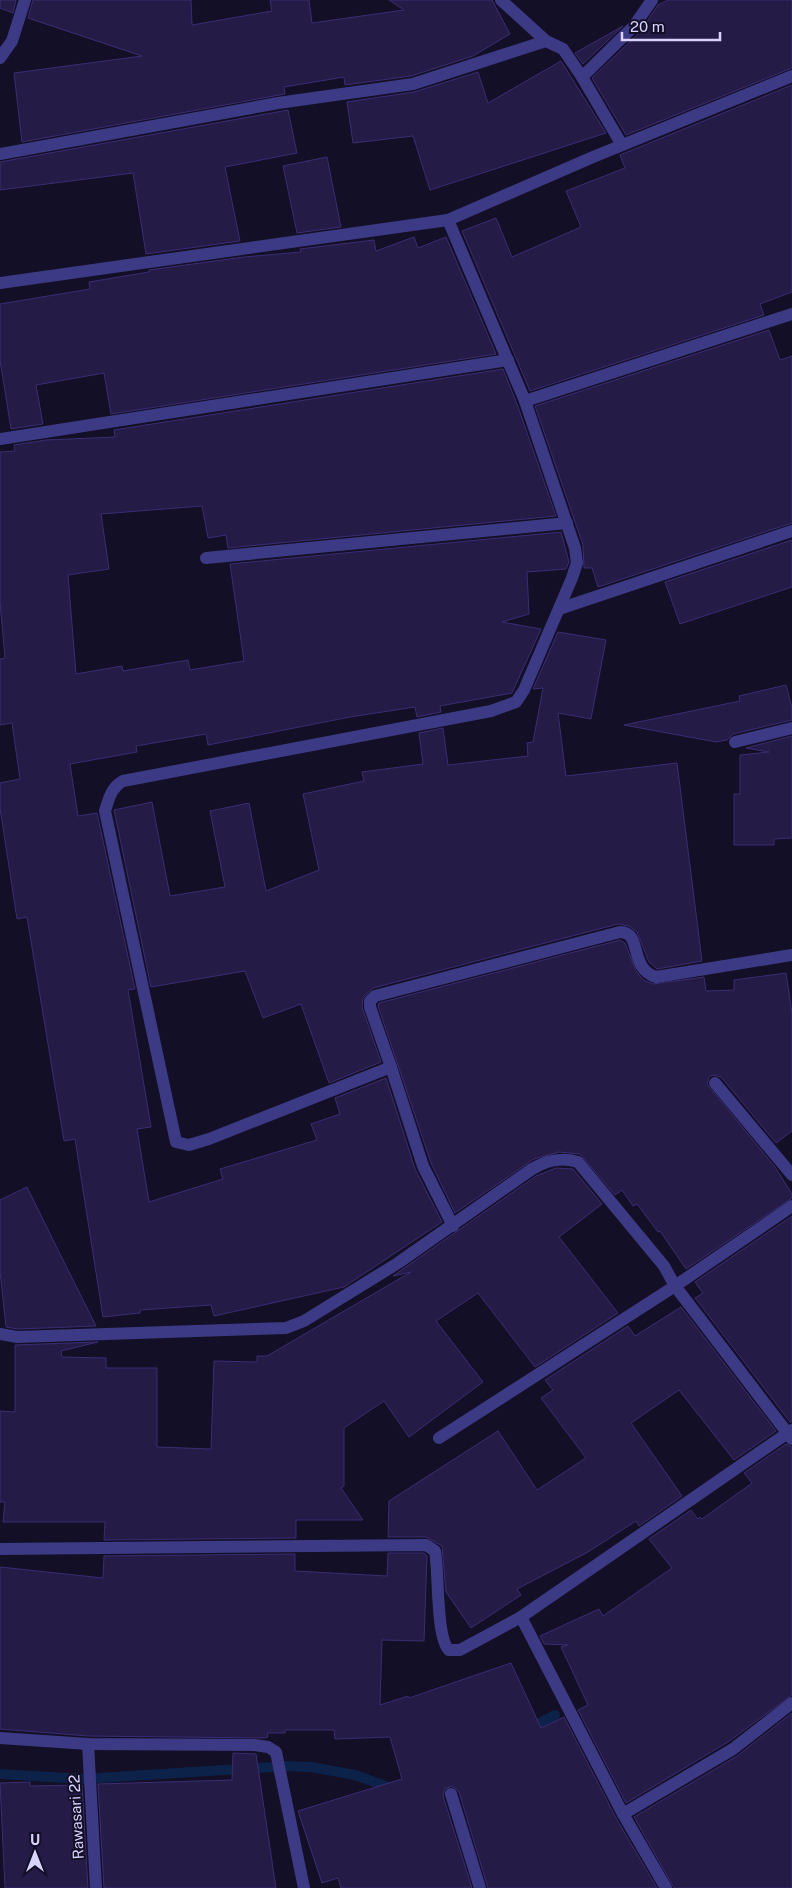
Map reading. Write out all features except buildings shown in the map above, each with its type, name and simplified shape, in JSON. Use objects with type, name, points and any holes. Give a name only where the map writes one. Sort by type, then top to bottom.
[{"type":"street","points":[[0,58],[12,41],[25,0]]},
{"type":"street","points":[[501,0],[546,41],[563,49],[582,76],[622,145]]},
{"type":"street","points":[[582,76],[634,26],[652,0]]},
{"type":"street","points":[[0,154],[278,102],[413,84],[546,41]]},
{"type":"street","points":[[0,283],[448,220],[622,145],[792,76]]},
{"type":"street","points":[[391,1066],[209,1139],[189,1145],[176,1142],[105,812],[109,797],[115,786],[124,781],[491,711],[516,702],[524,690],[577,563],[575,548],[525,402],[448,220]]},
{"type":"street","points":[[525,402],[792,314]]},
{"type":"street","points":[[0,439],[508,360]]},
{"type":"street","points":[[206,558],[566,523]]},
{"type":"street","points":[[559,609],[792,531]]},
{"type":"street","points":[[735,742],[792,728]]},
{"type":"street","points":[[453,1226],[423,1166],[370,1007],[370,1001],[375,996],[620,932],[626,932],[631,936],[640,966],[645,974],[656,977],[792,955]]},
{"type":"street","points":[[715,1083],[792,1175]]},
{"type":"street","points":[[0,1334],[17,1337],[286,1328],[304,1320],[398,1263],[545,1161],[568,1159],[578,1162],[664,1266],[675,1286],[790,1434],[521,1617],[460,1650],[449,1650],[444,1646],[441,1638],[435,1551],[419,1544],[0,1549]]},
{"type":"street","points":[[439,1438],[675,1286],[792,1206]]},
{"type":"street","points":[[521,1617],[623,1814],[666,1888]]},
{"type":"street","points":[[623,1814],[733,1749],[792,1702]]},
{"type":"street","points":[[0,1738],[88,1744],[254,1744],[268,1747],[276,1752],[304,1888]]},
{"type":"street","name":"Rawasari 22","points":[[88,1744],[96,1888]]},
{"type":"street","points":[[451,1794],[480,1888]]},
{"type":"waterway","points":[[526,1730],[555,1715]]},
{"type":"waterway","points":[[286,1766],[311,1767],[355,1775],[394,1789]]},
{"type":"waterway","points":[[98,1778],[273,1767]]},
{"type":"waterway","points":[[0,1774],[84,1779]]}]
